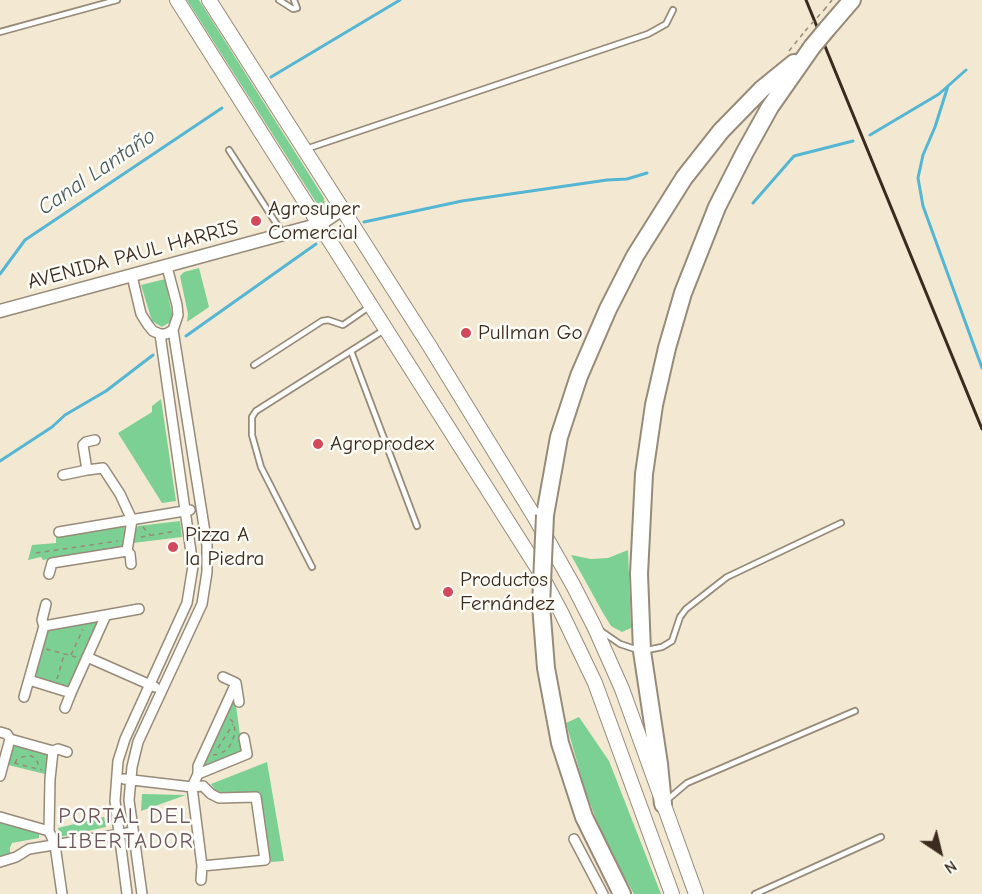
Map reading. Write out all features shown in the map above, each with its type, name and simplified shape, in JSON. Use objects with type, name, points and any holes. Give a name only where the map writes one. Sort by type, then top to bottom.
[{"type":"highway","points":[[663,804],[642,651],[639,574],[644,474],[654,405],[675,320],[704,238],[732,176],[770,107],[810,51],[852,0]]},
{"type":"highway","points":[[622,894],[584,817],[560,743],[546,668],[541,604],[541,553],[545,515],[560,437],[576,385],[608,309],[635,256],[684,178],[721,131],[770,81],[810,51]]},
{"type":"main road","points":[[177,0],[513,528],[562,614],[595,683],[672,894]]},
{"type":"main road","points":[[209,0],[341,210],[410,314],[534,516],[594,626],[626,699],[696,894]]},
{"type":"main road","name":"AVENIDA PAUL HARRIS","points":[[0,311],[320,224],[341,210]]},
{"type":"street","points":[[142,894],[129,800],[130,780],[138,742],[192,628],[202,604],[206,586],[207,545],[173,330],[178,315],[177,305],[167,267]]},
{"type":"street","points":[[132,276],[141,314],[153,331],[160,334],[173,330]]},
{"type":"street","points":[[127,894],[118,835],[116,779],[124,739],[187,603],[193,557],[160,334]]},
{"type":"street","points":[[87,470],[83,445],[95,440]]},
{"type":"street","points":[[63,476],[104,468],[132,520],[127,551],[130,554],[131,564]]},
{"type":"street","points":[[59,532],[202,508]]},
{"type":"street","points":[[49,574],[52,563],[127,551]]},
{"type":"street","points":[[24,697],[45,626],[42,620],[46,603]]},
{"type":"street","points":[[45,626],[139,609]]},
{"type":"street","points":[[65,708],[106,615]]},
{"type":"street","points":[[87,658],[163,691]]},
{"type":"street","points":[[223,677],[236,683]]},
{"type":"street","points":[[29,680],[71,693]]},
{"type":"street","points":[[236,683],[239,702]]},
{"type":"street","points":[[201,773],[198,766],[236,683]]},
{"type":"street","points":[[0,732],[7,734],[10,739],[53,751],[67,752]]},
{"type":"street","points":[[201,880],[202,866],[192,787],[201,773],[247,754],[244,738]]},
{"type":"street","points":[[0,776],[10,739]]},
{"type":"street","points":[[53,751],[49,831],[54,845],[62,894]]},
{"type":"street","points":[[116,779],[192,787],[203,786],[219,798],[256,797],[265,860],[202,866]]},
{"type":"street","points":[[0,817],[49,831]]},
{"type":"street","points":[[0,862],[29,849],[134,832]]},
{"type":"street","points":[[574,839],[603,894]]},
{"type":"lane","points":[[0,32],[117,0]]},
{"type":"lane","points":[[279,0],[293,9],[297,8],[294,0]]},
{"type":"lane","points":[[303,150],[648,34],[666,24],[673,10]]},
{"type":"lane","points":[[229,150],[283,234]]},
{"type":"lane","points":[[254,364],[322,321],[328,320],[344,325],[372,306]]},
{"type":"lane","points":[[312,567],[261,467],[252,435],[252,417],[256,411],[386,329]]},
{"type":"lane","points":[[351,351],[417,526]]},
{"type":"lane","points":[[594,626],[620,644],[642,651],[657,649],[672,640],[686,609],[727,577],[841,523]]},
{"type":"lane","points":[[663,804],[687,783],[855,711]]},
{"type":"lane","points":[[756,894],[881,837]]},
{"type":"path","points":[[785,55],[832,0]]},
{"type":"path","points":[[80,529],[83,558]]},
{"type":"path","points":[[36,553],[183,531]]},
{"type":"path","points":[[70,655],[88,618]]},
{"type":"path","points":[[38,647],[87,658]]},
{"type":"path","points":[[55,688],[64,654]]},
{"type":"path","points":[[213,755],[227,750],[235,733],[234,723],[222,714]]},
{"type":"path","points":[[201,773],[234,723]]},
{"type":"path","points":[[37,768],[38,763],[29,755],[17,759],[15,763],[51,772]]},
{"type":"green space","points":[[187,0],[199,0],[324,198],[325,208],[321,210]]},
{"type":"green space","points":[[199,268],[209,307],[187,322],[188,314],[180,276],[184,272]]},
{"type":"green space","points":[[165,279],[172,314],[170,322],[162,327],[152,321],[141,285]]},
{"type":"green space","points":[[161,399],[176,501],[162,503],[118,433],[152,412],[152,406]]},
{"type":"green space","points":[[180,521],[182,537],[133,543],[134,532],[138,526]]},
{"type":"green space","points":[[125,526],[122,548],[43,560],[41,557],[28,560],[32,545],[56,543],[56,535]]},
{"type":"green space","points":[[628,550],[631,628],[622,632],[611,626],[571,555],[591,559],[608,558]]},
{"type":"green space","points":[[97,622],[89,647],[69,687],[33,677],[48,629]]},
{"type":"green space","points":[[235,698],[242,750],[203,769]]},
{"type":"green space","points":[[579,717],[609,761],[661,894],[634,894],[604,840],[585,790],[566,723]]},
{"type":"green space","points":[[13,745],[48,755],[45,774],[8,765]]},
{"type":"green space","points":[[267,762],[284,861],[271,862],[260,792],[222,793],[215,790],[211,784]]},
{"type":"green space","points":[[142,794],[186,795],[141,811]]},
{"type":"green space","points":[[104,817],[106,827],[60,837],[58,828]]},
{"type":"green space","points":[[0,822],[36,831],[39,838],[12,843],[10,854],[0,857]]},
{"type":"waterway","name":"Canal Lantaño","points":[[271,77],[400,0]]},
{"type":"waterway","points":[[870,135],[939,94],[966,70]]},
{"type":"waterway","points":[[948,86],[923,155],[918,178],[923,206],[982,368]]},
{"type":"waterway","name":"Canal Lantaño","points":[[0,274],[25,240],[222,108]]},
{"type":"waterway","points":[[753,203],[794,156],[853,141]]},
{"type":"waterway","points":[[364,222],[462,201],[627,179],[647,173]]},
{"type":"waterway","points":[[186,336],[316,244]]},
{"type":"waterway","points":[[0,461],[52,427],[65,415],[106,391],[153,355]]},
{"type":"railway","points":[[806,0],[982,429]]},
{"type":"place","name":"Agrosuper Comercial","points":[[256,221]]},
{"type":"place","name":"Pullman Go","points":[[466,333]]},
{"type":"place","name":"Agroprodex","points":[[318,444]]},
{"type":"place","name":"Pizza A la Piedra","points":[[173,547]]},
{"type":"place","name":"Productos Fernández","points":[[448,592]]},
{"type":"district","name":"PORTAL DEL LIBERTADOR","points":[[125,830]]}]
